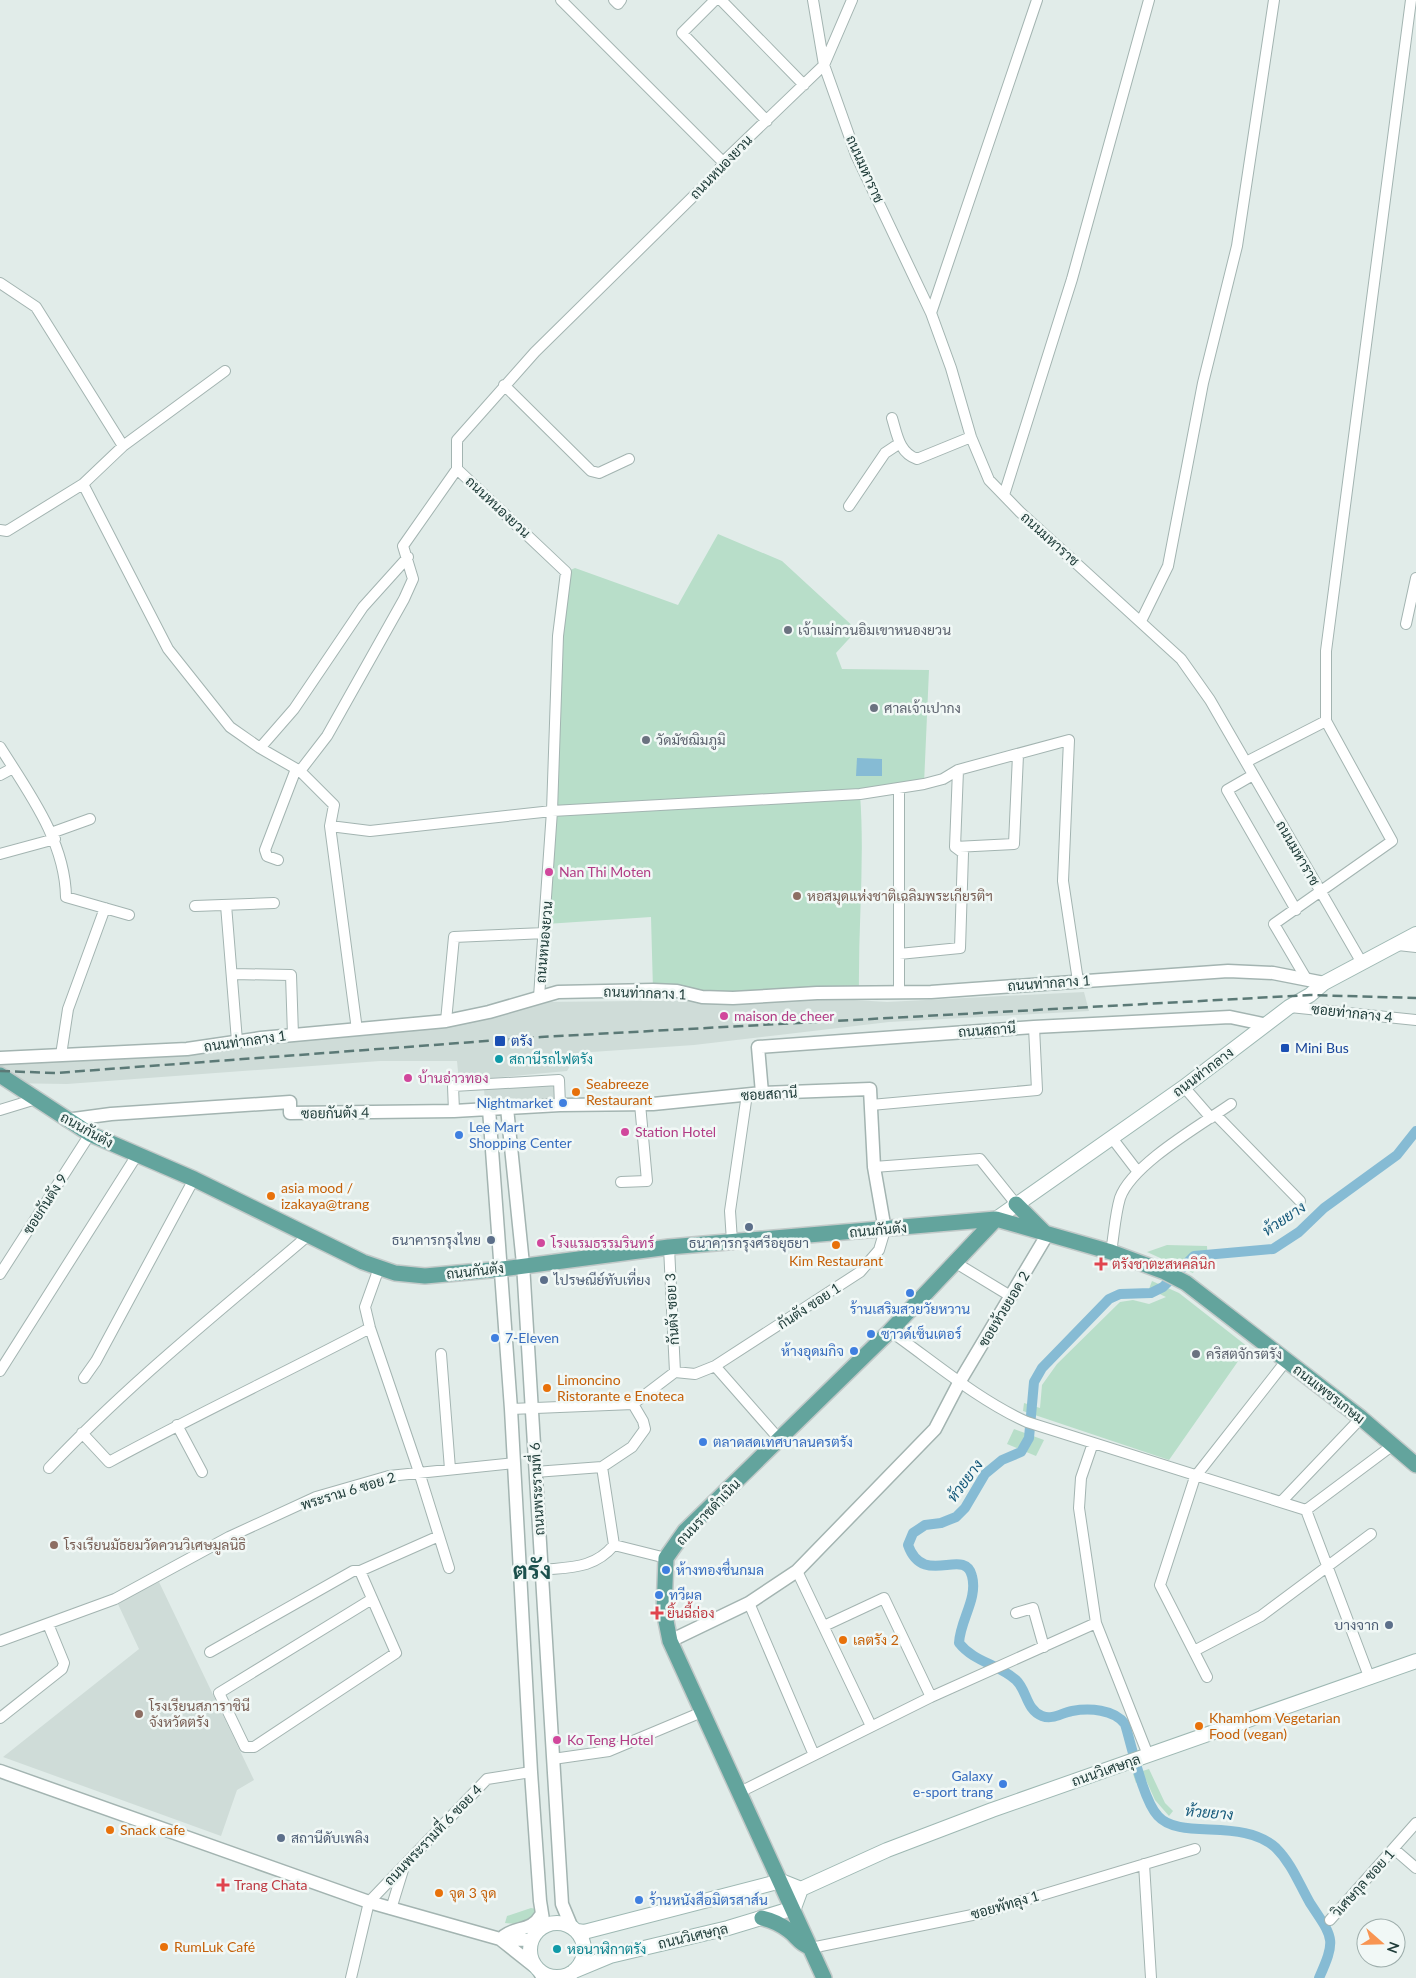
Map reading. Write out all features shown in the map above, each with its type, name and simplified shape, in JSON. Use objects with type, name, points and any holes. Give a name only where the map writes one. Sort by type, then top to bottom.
[{"type":"main road","name":"ถนนท่ากลาง","points":[[996,1219],[1184,1087],[1263,1024],[1288,1007],[1310,995],[1324,983],[1416,934]]},
{"type":"main road","name":"ถนนกันตัง","points":[[0,1075],[90,1134],[194,1179],[380,1268],[425,1276],[502,1269],[523,1264],[669,1247],[996,1219]]},
{"type":"main road","points":[[1016,1204],[1047,1235]]},
{"type":"main road","name":"ถนนเพชรเกษม","points":[[996,1219],[1112,1252],[1165,1272],[1186,1283],[1361,1418],[1416,1464]]},
{"type":"main road","name":"ถนนราชดำเนิน","points":[[824,1978],[794,1908],[738,1792],[670,1641],[664,1611],[666,1558],[685,1531],[890,1331],[996,1219]]},
{"type":"main road","points":[[951,1224],[974,1243]]},
{"type":"main road","name":"ถนนวิเศษกุล","points":[[802,1889],[887,1850],[1121,1764],[1416,1662]]},
{"type":"main road","points":[[574,1930],[584,1947],[583,1956],[573,1975],[557,1977],[549,1976],[539,1971],[531,1957],[532,1940],[543,1921],[561,1923],[574,1930],[584,1932],[781,1881],[802,1889],[794,1908]]},
{"type":"main road","name":"ถนนวิเศษกุล","points":[[573,1975],[610,1956],[762,1918],[794,1908]]},
{"type":"main road","points":[[762,1918],[772,1921],[789,1931],[801,1944],[811,1948]]},
{"type":"street","points":[[561,0],[723,162]]},
{"type":"street","points":[[614,0],[618,4],[621,0]]},
{"type":"street","points":[[715,0],[682,33],[767,121]]},
{"type":"street","points":[[722,0],[804,85]]},
{"type":"street","name":"ถนนมหาราช","points":[[813,0],[824,65],[856,155],[931,313],[951,368],[971,438],[988,480],[1020,512],[1181,659],[1210,700],[1362,963]]},
{"type":"street","points":[[824,65],[852,0]]},
{"type":"street","points":[[931,313],[1037,0]]},
{"type":"street","points":[[1004,495],[1072,279],[1149,0]]},
{"type":"street","points":[[1141,621],[1168,566],[1203,383],[1237,246],[1274,0]]},
{"type":"street","points":[[1307,980],[1274,924],[1392,841],[1326,721],[1327,645],[1411,0]]},
{"type":"street","name":"ถนนหนองยวน","points":[[539,997],[545,933],[552,811],[558,636],[566,572],[457,470],[457,440],[504,385],[718,172],[723,162],[824,65]]},
{"type":"street","points":[[0,283],[36,307],[124,446]]},
{"type":"street","points":[[0,530],[7,531],[83,484],[124,446],[225,371]]},
{"type":"street","points":[[504,385],[591,471],[599,473],[629,459]]},
{"type":"street","points":[[892,418],[900,443],[908,456],[917,459],[971,438]]},
{"type":"street","points":[[849,506],[885,453],[900,443]]},
{"type":"street","points":[[278,860],[267,856],[265,850],[298,770],[327,736],[404,599],[413,579],[408,557],[403,546],[457,470]]},
{"type":"street","points":[[83,484],[168,649],[230,727],[260,748],[298,770],[334,805],[330,826],[357,1030]]},
{"type":"street","points":[[260,748],[294,709],[363,607],[408,557]]},
{"type":"street","points":[[1406,624],[1416,578]]},
{"type":"street","points":[[1246,762],[1326,721]]},
{"type":"street","points":[[330,826],[370,832],[552,811],[860,794],[943,779],[958,770],[1069,740],[1063,881],[1078,981]]},
{"type":"street","points":[[0,747],[53,836],[66,876],[66,897],[129,915]]},
{"type":"street","points":[[955,847],[1014,844],[1018,755]]},
{"type":"street","points":[[0,775],[13,768]]},
{"type":"street","points":[[955,847],[958,770]]},
{"type":"street","points":[[1253,775],[1227,790],[1296,910]]},
{"type":"street","points":[[899,788],[899,992]]},
{"type":"street","points":[[0,854],[53,836],[90,819]]},
{"type":"street","points":[[900,954],[960,948],[963,853],[955,847]]},
{"type":"street","points":[[195,906],[274,904]]},
{"type":"street","points":[[226,905],[237,1041]]},
{"type":"street","points":[[61,1056],[68,1009],[105,908]]},
{"type":"street","points":[[446,1021],[454,937],[545,933]]},
{"type":"street","points":[[1398,945],[1416,947]]},
{"type":"street","name":"ถนนท่ากลาง 1","points":[[0,1058],[187,1049],[237,1041],[446,1021],[489,1012],[558,992],[677,991],[702,997],[733,998],[817,993],[899,992],[1228,971],[1273,973],[1324,983]]},
{"type":"street","points":[[232,974],[292,975],[293,1035]]},
{"type":"street","name":"ซอยท่ากลาง 4","points":[[1288,1007],[1416,1020]]},
{"type":"street","name":"ถนนสถานี","points":[[762,1093],[758,1047],[1034,1027],[1230,1017],[1263,1024]]},
{"type":"street","points":[[871,1105],[1036,1090],[1034,1027]]},
{"type":"street","points":[[454,1111],[453,1086],[482,1084],[559,1080],[560,1105]]},
{"type":"street","points":[[1184,1087],[1300,1201]]},
{"type":"street","name":"ซอยสถานี","points":[[526,1107],[640,1104],[762,1093],[870,1089],[874,1168],[885,1230]]},
{"type":"street","points":[[732,1241],[730,1211],[747,1094]]},
{"type":"street","points":[[0,1110],[36,1099]]},
{"type":"street","name":"ซอยกันตัง 4","points":[[66,1120],[111,1114],[290,1102],[290,1113],[454,1111],[526,1107]]},
{"type":"street","points":[[621,1182],[647,1181],[640,1104]]},
{"type":"street","points":[[1112,1252],[1120,1199],[1130,1180],[1138,1172],[1231,1104]]},
{"type":"street","name":"ถนนพระรามที่ 6","points":[[507,1108],[523,1264],[562,1904],[574,1930]]},
{"type":"street","name":"ถนนพระรามที่ 6","points":[[489,1109],[502,1269],[531,1772],[543,1921]]},
{"type":"street","name":"ซอยกันตัง 9","points":[[0,1274],[90,1134]]},
{"type":"street","points":[[1112,1138],[1138,1172]]},
{"type":"street","points":[[0,1371],[137,1155]]},
{"type":"street","points":[[874,1168],[980,1159],[1016,1204]]},
{"type":"street","points":[[84,1378],[100,1353],[194,1179]]},
{"type":"street","name":"กันตัง ซอย 1","points":[[675,1372],[695,1374],[715,1366],[860,1272],[879,1250],[885,1230]]},
{"type":"street","points":[[49,1468],[82,1433],[172,1351],[310,1234]]},
{"type":"street","name":"ซอยห้วยยอด 2","points":[[670,1641],[749,1603],[797,1571],[935,1429],[960,1381],[1012,1297],[1047,1235]]},
{"type":"street","name":"กันตัง ซอย 3","points":[[669,1247],[675,1372]]},
{"type":"street","points":[[956,1263],[1012,1297]]},
{"type":"street","points":[[380,1268],[365,1307],[370,1328],[419,1472],[449,1568]]},
{"type":"street","points":[[82,1433],[109,1462],[177,1425],[280,1376],[370,1328]]},
{"type":"street","points":[[890,1331],[1013,1416],[1042,1427],[1306,1510]]},
{"type":"street","points":[[441,1354],[450,1468]]},
{"type":"street","points":[[1206,1676],[1160,1585],[1195,1476],[1286,1361]]},
{"type":"street","points":[[715,1366],[780,1440]]},
{"type":"street","points":[[511,1408],[633,1404],[675,1372]]},
{"type":"street","points":[[514,1463],[535,1466],[602,1467],[632,1446],[645,1429],[643,1421],[633,1404]]},
{"type":"street","points":[[1281,1502],[1361,1418]]},
{"type":"street","points":[[177,1425],[202,1472]]},
{"type":"street","points":[[1094,1443],[1082,1478],[1079,1508],[1096,1623],[1148,1755]]},
{"type":"street","points":[[1306,1510],[1394,1445]]},
{"type":"street","name":"พระราม 6 ซอย 2","points":[[0,1641],[115,1598],[229,1537],[316,1497],[389,1476],[450,1468],[514,1463]]},
{"type":"street","points":[[602,1467],[614,1546]]},
{"type":"street","points":[[1306,1510],[1370,1679]]},
{"type":"street","points":[[1194,1651],[1261,1616],[1371,1534]]},
{"type":"street","points":[[210,1652],[353,1571],[360,1571],[439,1536]]},
{"type":"street","points":[[614,1546],[666,1558]]},
{"type":"street","points":[[542,1570],[592,1564],[605,1556],[614,1546]]},
{"type":"street","points":[[360,1571],[396,1653],[254,1747],[245,1748],[219,1693],[372,1599]]},
{"type":"street","points":[[797,1571],[871,1726]]},
{"type":"street","points":[[824,1626],[884,1598],[932,1697]]},
{"type":"street","points":[[749,1603],[814,1755]]},
{"type":"street","points":[[1016,1613],[1033,1608],[1044,1647]]},
{"type":"street","points":[[738,1792],[932,1697],[1096,1623]]},
{"type":"street","points":[[0,1718],[62,1668],[64,1663],[48,1624]]},
{"type":"street","points":[[553,1759],[608,1751],[702,1712]]},
{"type":"street","points":[[0,1771],[369,1902],[500,1939],[532,1940]]},
{"type":"street","name":"ถนนพระรามที่ 6 ซอย 4","points":[[369,1902],[487,1779],[531,1772]]},
{"type":"street","name":"วิเศษกุล ซอย 1","points":[[1330,1920],[1394,1850],[1416,1822]]},
{"type":"street","name":"ซอยพัทลุง 1","points":[[811,1948],[982,1913],[1195,1849]]},
{"type":"street","points":[[1394,1850],[1416,1868]]},
{"type":"street","points":[[1144,1864],[1151,1978]]},
{"type":"street","points":[[391,1908],[404,1867]]},
{"type":"street","points":[[351,1978],[369,1902]]},
{"type":"street","points":[[500,1939],[509,1932],[524,1930],[543,1921]]},
{"type":"street","points":[[500,1939],[539,1971]]},
{"type":"shaded area","points":[[1084,992],[1089,1011],[889,1022],[694,1045],[577,1053],[567,1071],[459,1081],[457,1061],[380,1061],[67,1084],[0,1083],[0,1065],[147,1057],[246,1044],[425,1029],[540,1002],[838,999],[887,1002]]},
{"type":"shaded area","points":[[556,1086],[556,1101],[485,1104],[484,1088]]},
{"type":"shaded area","name":"โรงเรียนสภาราชินี จังหวัดตรัง","points":[[159,1582],[254,1780],[237,1790],[221,1836],[3,1757],[139,1649],[117,1602]]},
{"type":"green space","points":[[718,534],[782,561],[857,630],[836,653],[842,669],[929,670],[924,784],[860,794],[862,844],[859,993],[736,997],[653,990],[651,917],[546,924],[566,572],[575,568],[678,605]]},
{"type":"green space","points":[[1167,1245],[1207,1246],[1208,1265],[1197,1265],[1193,1273],[1147,1252]]},
{"type":"green space","name":"คริสตจักรตรัง","points":[[1152,1281],[1179,1293],[1248,1347],[1169,1460],[1023,1411],[1024,1403],[1040,1408],[1042,1385],[1057,1364],[1120,1302],[1133,1300],[1149,1304],[1166,1297],[1149,1289]]},
{"type":"green space","points":[[1014,1429],[1044,1440],[1036,1456],[1007,1444]]},
{"type":"green space","points":[[1149,1769],[1165,1803],[1173,1811],[1169,1816],[1155,1800],[1146,1780],[1136,1783],[1133,1774]]},
{"type":"green space","points":[[531,1908],[536,1909],[534,1919],[517,1924],[505,1923],[507,1916]]},
{"type":"water","points":[[857,758],[882,759],[882,776],[856,776]]},
{"type":"waterway","name":"ห้วยยาง","points":[[1319,1978],[1330,1946],[1328,1932],[1282,1854],[1262,1839],[1247,1833],[1181,1827],[1168,1823],[1158,1816],[1143,1786],[1125,1724],[1114,1715],[1101,1711],[1079,1710],[1050,1717],[1037,1713],[1030,1705],[1020,1684],[1016,1680],[1002,1670],[972,1655],[959,1643],[962,1626],[973,1593],[972,1576],[968,1568],[953,1564],[933,1566],[923,1564],[915,1557],[908,1545],[913,1533],[925,1525],[941,1523],[956,1517],[965,1508],[985,1474],[1002,1460],[1021,1452],[1029,1438],[1034,1382],[1042,1368],[1109,1299],[1120,1294],[1151,1293],[1163,1287],[1194,1256],[1273,1249],[1299,1232],[1324,1208],[1397,1155],[1416,1131]]},
{"type":"railway","points":[[0,1071],[55,1073],[541,1037],[1310,995],[1416,998]]},
{"type":"place","name":"เจ้าเเม่กวนอิมเขาหนองยวน","points":[[788,630]]},
{"type":"place","name":"ศาลเจ้าเปากง","points":[[874,708]]},
{"type":"place","name":"วัดมัชฌิมภูมิ","points":[[646,740]]},
{"type":"place","name":"Nan Thi Moten","points":[[549,872]]},
{"type":"place","name":"หอสมุดแห่งชาติเฉลิมพระเกียรติฯ","points":[[797,896]]},
{"type":"place","name":"maison de cheer","points":[[724,1016]]},
{"type":"place","name":"ตรัง","points":[[500,1041]]},
{"type":"place","name":"Mini Bus","points":[[1285,1048]]},
{"type":"place","name":"สถานีรถไฟตรัง","points":[[499,1059]]},
{"type":"place","name":"บ้านอ่าวทอง","points":[[408,1078]]},
{"type":"place","name":"Seabreeze Restaurant","points":[[576,1092]]},
{"type":"place","name":"Nightmarket","points":[[563,1103]]},
{"type":"place","name":"Station Hotel","points":[[625,1132]]},
{"type":"place","name":"Lee Mart Shopping Center","points":[[459,1135]]},
{"type":"place","name":"asia mood / izakaya@trang","points":[[271,1196]]},
{"type":"place","name":"ธนาคารกรุงศรีอยุธยา","points":[[749,1227]]},
{"type":"place","name":"ธนาคารกรุงไทย","points":[[491,1240]]},
{"type":"place","name":"โรงแรมธรรมรินทร์","points":[[541,1243]]},
{"type":"place","name":"Kim Restaurant","points":[[836,1245]]},
{"type":"place","name":"ตรังชาตะสหคลินิก","points":[[1101,1264]]},
{"type":"place","name":"ไปรษณีย์ทับเที่ยง","points":[[544,1280]]},
{"type":"place","name":"ร้านเสริมสวยวัยหวาน","points":[[910,1293]]},
{"type":"place","name":"ซาวด์เซ็นเตอร์","points":[[871,1334]]},
{"type":"place","name":"7-Eleven","points":[[495,1338]]},
{"type":"place","name":"ห้างอุดมกิจ","points":[[854,1351]]},
{"type":"place","name":"คริสตจักรตรัง","points":[[1196,1354]]},
{"type":"place","name":"Limoncino Ristorante e Enoteca","points":[[547,1388]]},
{"type":"place","name":"ตลาดสดเทศบาลนครตรัง","points":[[703,1442]]},
{"type":"place","name":"โรงเรียนมัธยมวัดควนวิเศษมูลนิธิ","points":[[54,1545]]},
{"type":"place","name":"ห้างทองชื่นกมล","points":[[666,1570]]},
{"type":"place","name":"ทวีผล","points":[[659,1595]]},
{"type":"place","name":"ยิ้นฉี้ถ่อง","points":[[657,1613]]},
{"type":"place","name":"บางจาก","points":[[1389,1625]]},
{"type":"place","name":"เลตรัง 2","points":[[843,1640]]},
{"type":"place","name":"โรงเรียนสภาราชินี จังหวัดตรัง","points":[[139,1714]]},
{"type":"place","name":"Khamhom Vegetarian Food (vegan)","points":[[1199,1726]]},
{"type":"place","name":"Ko Teng Hotel","points":[[557,1740]]},
{"type":"place","name":"Galaxy e-sport trang","points":[[1003,1784]]},
{"type":"place","name":"Snack cafe","points":[[110,1830]]},
{"type":"place","name":"สถานีดับเพลิง","points":[[281,1838]]},
{"type":"place","name":"Trang Chata","points":[[223,1885]]},
{"type":"place","name":"จุด 3 จุด","points":[[439,1893]]},
{"type":"place","name":"ร้านหนังสือมิตรสาส์น","points":[[639,1900]]},
{"type":"place","name":"RumLuk Café","points":[[164,1947]]},
{"type":"place","name":"หอนาฬิกาตรัง","points":[[557,1949]]},
{"type":"district","name":"ตรัง","points":[[532,1571]]}]
